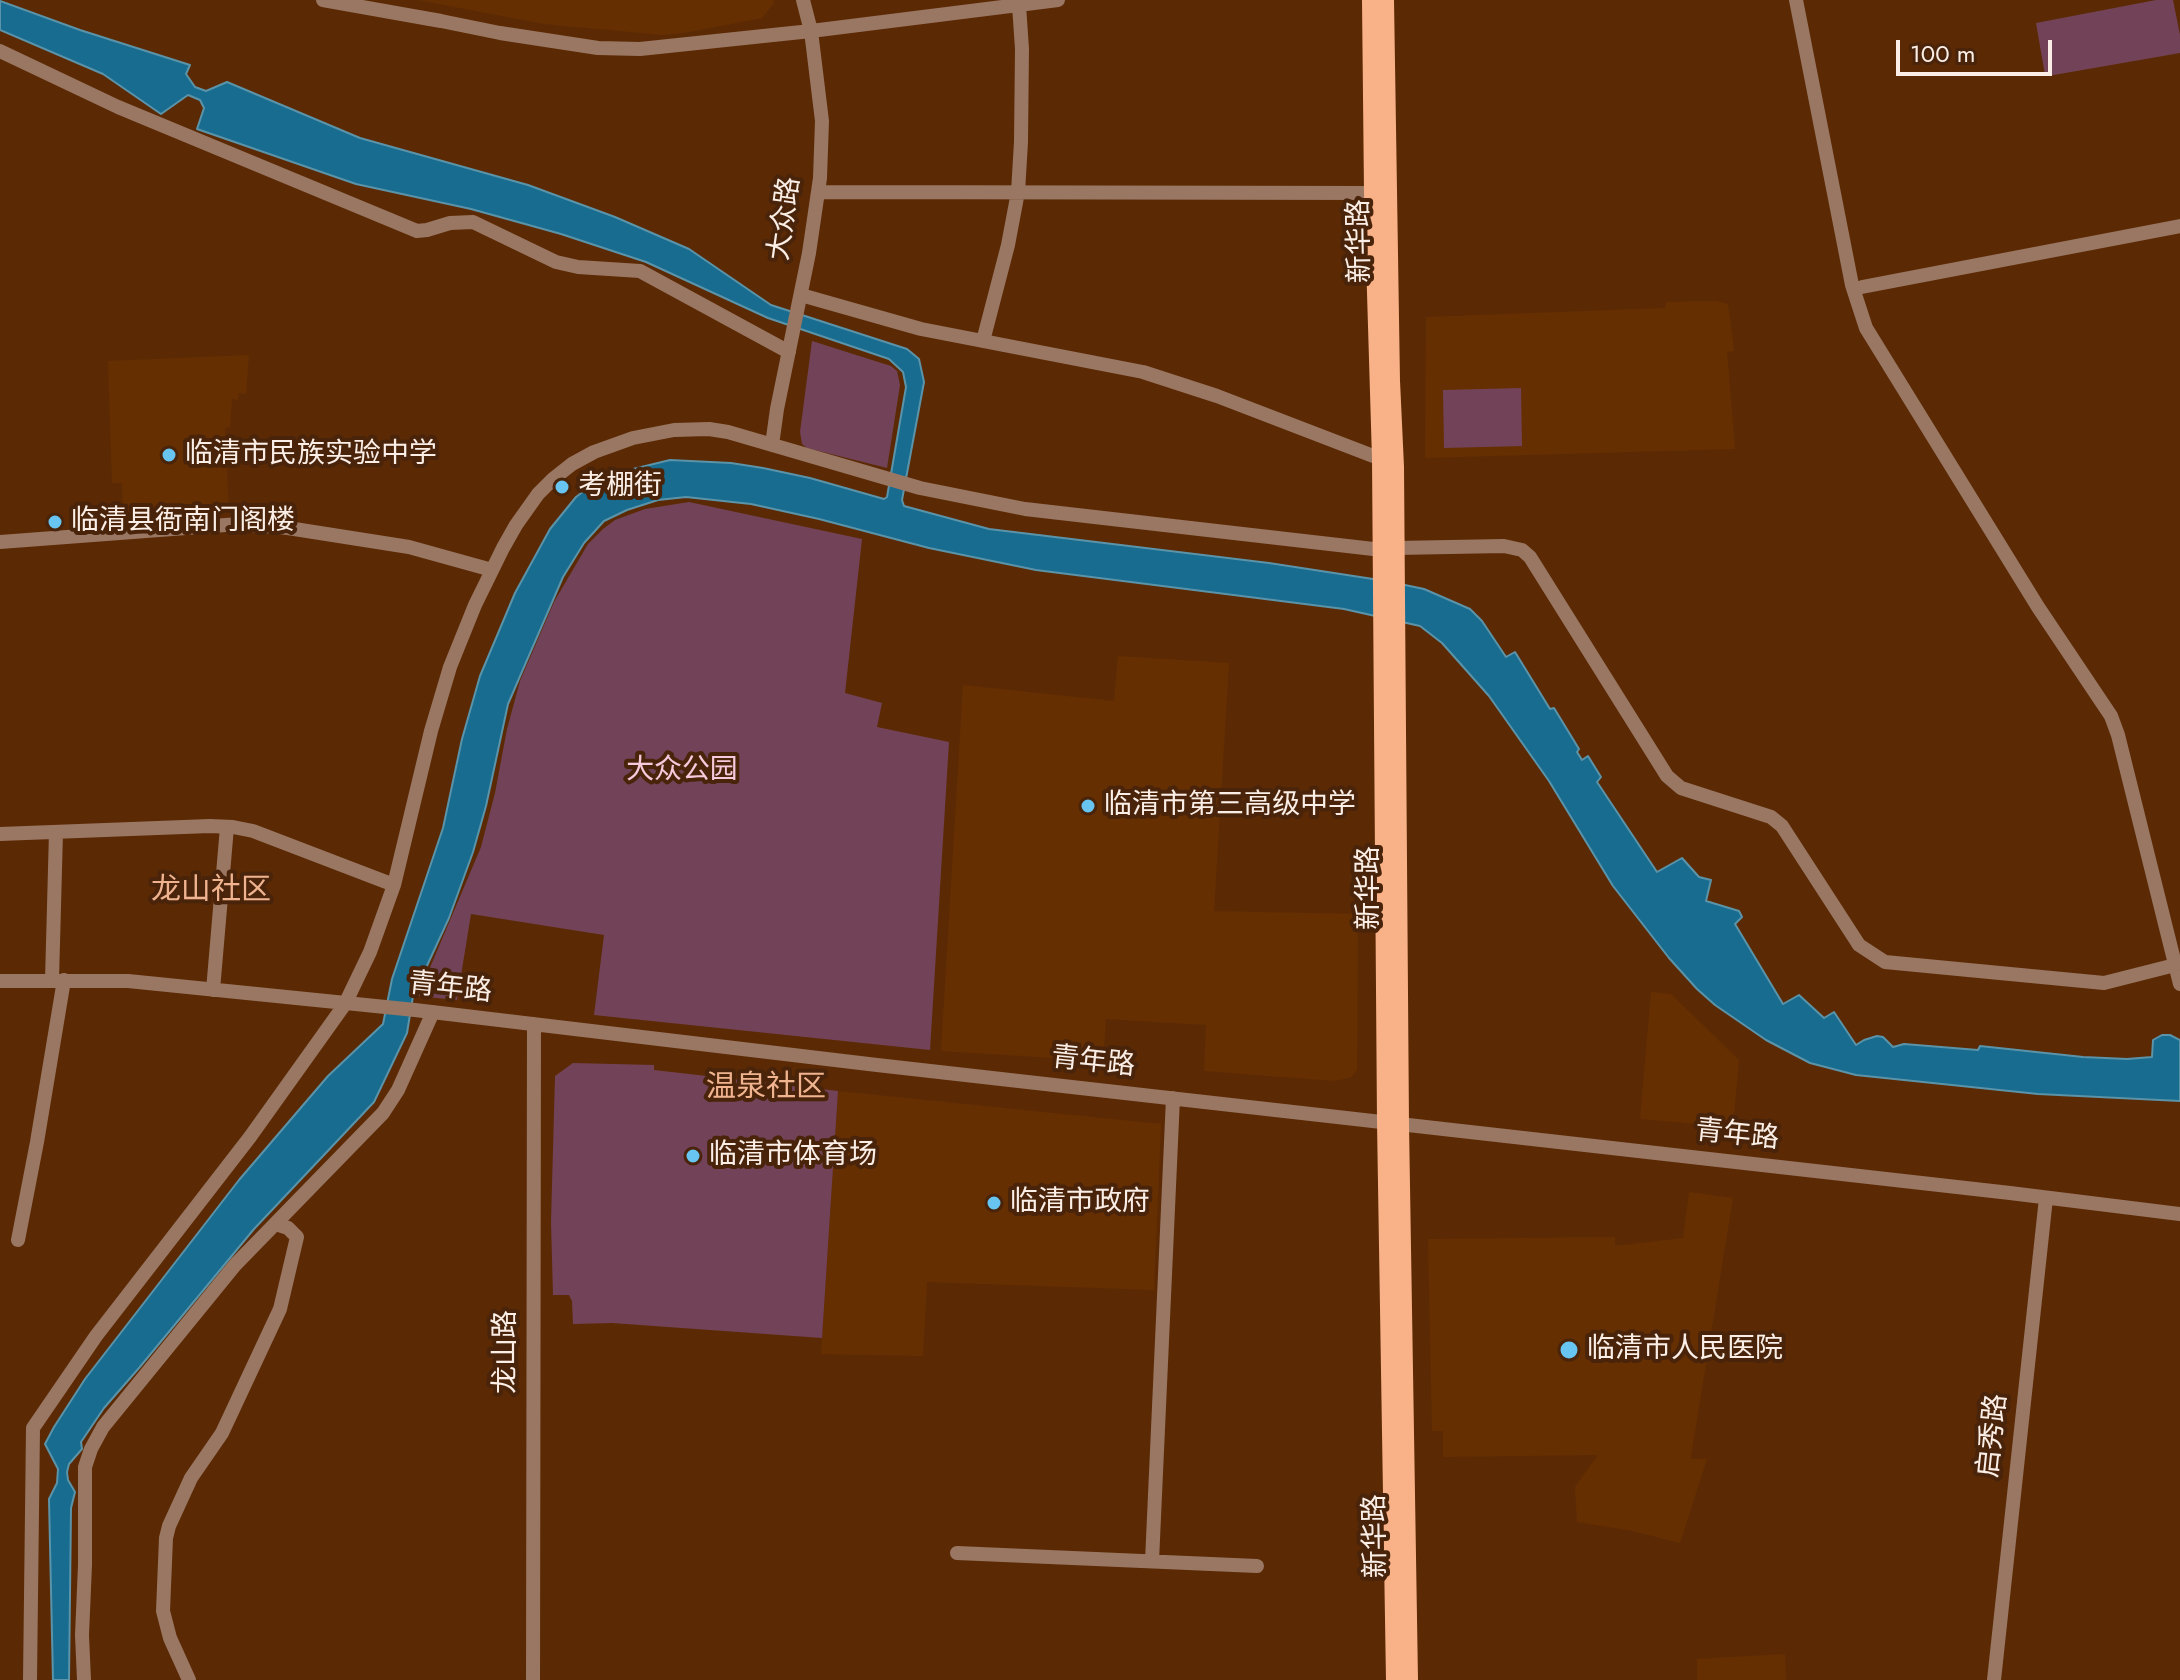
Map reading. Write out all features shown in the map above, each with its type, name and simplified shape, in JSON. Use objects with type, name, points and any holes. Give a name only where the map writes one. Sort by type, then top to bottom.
[{"type":"main road","name":"新华路","points":[[1371,0],[1381,459],[1389,557]]},
{"type":"main road","name":"新华路","points":[[1385,0],[1395,1680]]},
{"type":"main road","name":"新华路","points":[[1393,1123],[1409,1680]]},
{"type":"street","points":[[323,0],[500,33],[598,48],[640,49],[811,31],[987,4],[1019,5],[1058,0]]},
{"type":"street","name":"大众路","points":[[772,445],[818,192],[822,121],[811,31],[803,0]]},
{"type":"street","points":[[1796,0],[1852,285],[1866,328],[2038,607],[2111,716],[2180,984]]},
{"type":"street","points":[[1805,0],[1862,287],[1874,324],[2046,602],[2119,712],[2127,732],[2180,947]]},
{"type":"street","points":[[983,341],[1018,192],[1022,49],[1019,5]]},
{"type":"street","points":[[0,51],[118,107],[417,231],[450,223],[473,222],[556,262],[578,267],[640,271],[789,352]]},
{"type":"street","points":[[818,192],[1373,193]]},
{"type":"street","points":[[1862,287],[2180,226]]},
{"type":"street","points":[[801,295],[921,329],[1143,372],[1217,396],[1381,459]]},
{"type":"street","points":[[30,1680],[33,1428],[96,1336],[250,1137],[345,1004],[370,952],[394,885],[440,696],[475,605],[516,525],[538,494],[572,464],[594,452],[633,438],[674,430],[709,429],[920,488],[1025,509],[1389,557],[1504,546],[1522,550],[1530,557],[1667,776],[1681,788],[1771,817],[1782,826],[1859,945],[1885,962],[2104,983],[2175,965]]},
{"type":"street","points":[[0,542],[239,524],[288,528],[409,547],[492,570]]},
{"type":"street","points":[[0,834],[227,827],[253,831],[394,885]]},
{"type":"street","points":[[213,990],[227,827]]},
{"type":"street","points":[[18,1240],[37,1142],[58,980],[56,832]]},
{"type":"street","name":"青年路","points":[[0,981],[128,981],[433,1012],[2180,1214]]},
{"type":"street","points":[[84,1680],[85,1467],[91,1449],[121,1403],[235,1265],[383,1113],[398,1090],[433,1012]]},
{"type":"street","name":"龙山路","points":[[533,1680],[534,1024]]},
{"type":"street","points":[[1152,1561],[1173,1098]]},
{"type":"street","name":"启秀路","points":[[1994,1680],[2046,1198]]},
{"type":"street","points":[[189,1680],[170,1638],[163,1611],[166,1538],[191,1478],[222,1433],[280,1309],[297,1237],[288,1228],[276,1224]]},
{"type":"street","points":[[957,1553],[1257,1566]]},
{"type":"shaded area","points":[[418,0],[773,0],[774,3],[762,18],[662,35],[544,24]]},
{"type":"shaded area","points":[[1716,301],[1728,304],[1734,351],[1727,352],[1735,449],[1425,458],[1426,317],[1665,308],[1666,302]]},
{"type":"shaded area","name":"临清市民族实验中学","points":[[249,355],[246,394],[239,393],[238,400],[232,399],[230,427],[225,428],[229,513],[123,517],[122,483],[112,483],[108,361]]},
{"type":"shaded area","name":"临清市第三高级中学","points":[[1118,656],[1229,663],[1214,911],[1358,914],[1357,1069],[1352,1077],[1335,1081],[1204,1071],[1206,1025],[1106,1019],[1103,1061],[941,1051],[963,685],[1114,701]]},
{"type":"shaded area","points":[[1651,992],[1671,994],[1739,1060],[1733,1127],[1640,1119]]},
{"type":"shaded area","name":"临清市政府","points":[[838,1091],[1161,1124],[1154,1290],[927,1282],[923,1356],[821,1354]]},
{"type":"shaded area","name":"临清市人民医院","points":[[1689,1192],[1733,1198],[1691,1456],[1691,1459],[1707,1459],[1680,1543],[1577,1522],[1575,1487],[1598,1455],[1443,1457],[1443,1431],[1432,1431],[1428,1239],[1615,1237],[1615,1246],[1683,1238]]},
{"type":"shaded area","points":[[1785,1654],[1786,1680],[1697,1680],[1697,1659]]},
{"type":"green space","points":[[2156,0],[2173,0],[2180,53],[2045,75],[2036,23]]},
{"type":"green space","points":[[812,341],[891,366],[897,371],[900,385],[887,468],[807,448],[802,444],[800,432]]},
{"type":"green space","points":[[1521,388],[1522,446],[1444,448],[1443,390]]},
{"type":"green space","name":"大众公园","points":[[689,502],[862,539],[845,693],[882,703],[877,727],[949,742],[930,1050],[594,1015],[604,935],[471,914],[457,1000],[418,996],[481,847],[520,681],[554,602],[588,544],[615,520],[645,509]]},
{"type":"green space","name":"临清市体育场","points":[[573,1063],[654,1065],[654,1070],[838,1091],[822,1338],[612,1323],[573,1324],[569,1295],[553,1295],[551,1222],[555,1076]]},
{"type":"water","points":[[0,1],[190,65],[186,74],[195,87],[206,91],[227,82],[360,138],[528,185],[615,217],[689,249],[771,305],[907,349],[919,359],[924,382],[902,500],[904,506],[989,529],[1269,563],[1386,581],[1424,589],[1470,609],[1506,657],[1515,652],[1550,709],[1554,708],[1579,749],[1577,752],[1582,760],[1588,756],[1601,777],[1597,782],[1657,872],[1682,858],[1699,877],[1711,880],[1706,901],[1739,911],[1742,917],[1735,924],[1783,1004],[1799,995],[1824,1018],[1834,1012],[1856,1045],[1877,1036],[1883,1037],[1893,1047],[1904,1044],[1978,1050],[1980,1046],[2127,1059],[2152,1057],[2153,1040],[2170,1035],[2180,1040],[2180,1101],[2038,1094],[1856,1075],[1810,1063],[1766,1040],[1715,1005],[1669,958],[1613,886],[1549,781],[1489,696],[1442,643],[1420,626],[1344,609],[1036,570],[929,548],[751,504],[686,497],[658,500],[604,521],[584,543],[563,577],[508,704],[473,852],[449,918],[413,996],[407,1033],[374,1102],[254,1229],[104,1408],[81,1442],[82,1449],[69,1464],[68,1480],[75,1492],[71,1508],[69,1680],[53,1680],[49,1499],[57,1483],[58,1469],[45,1444],[85,1379],[239,1180],[328,1076],[383,1024],[392,979],[443,828],[462,739],[480,676],[515,593],[550,529],[576,497],[589,487],[629,470],[670,460],[763,468],[884,499],[887,497],[906,387],[903,372],[889,359],[768,318],[646,262],[471,209],[356,184],[197,129],[204,108],[200,100],[188,95],[161,114],[103,74],[0,30]]},
{"type":"place","name":"临清市民族实验中学","points":[[169,455]]},
{"type":"place","name":"考棚街","points":[[562,487]]},
{"type":"place","name":"临清县衙南门阁楼","points":[[55,522]]},
{"type":"place","name":"临清市第三高级中学","points":[[1088,806]]},
{"type":"place","name":"临清市体育场","points":[[693,1156]]},
{"type":"place","name":"临清市政府","points":[[994,1203]]},
{"type":"place","name":"临清市人民医院","points":[[1569,1350]]},
{"type":"district","name":"龙山社区","points":[[211,892]]},
{"type":"district","name":"温泉社区","points":[[766,1089]]}]
